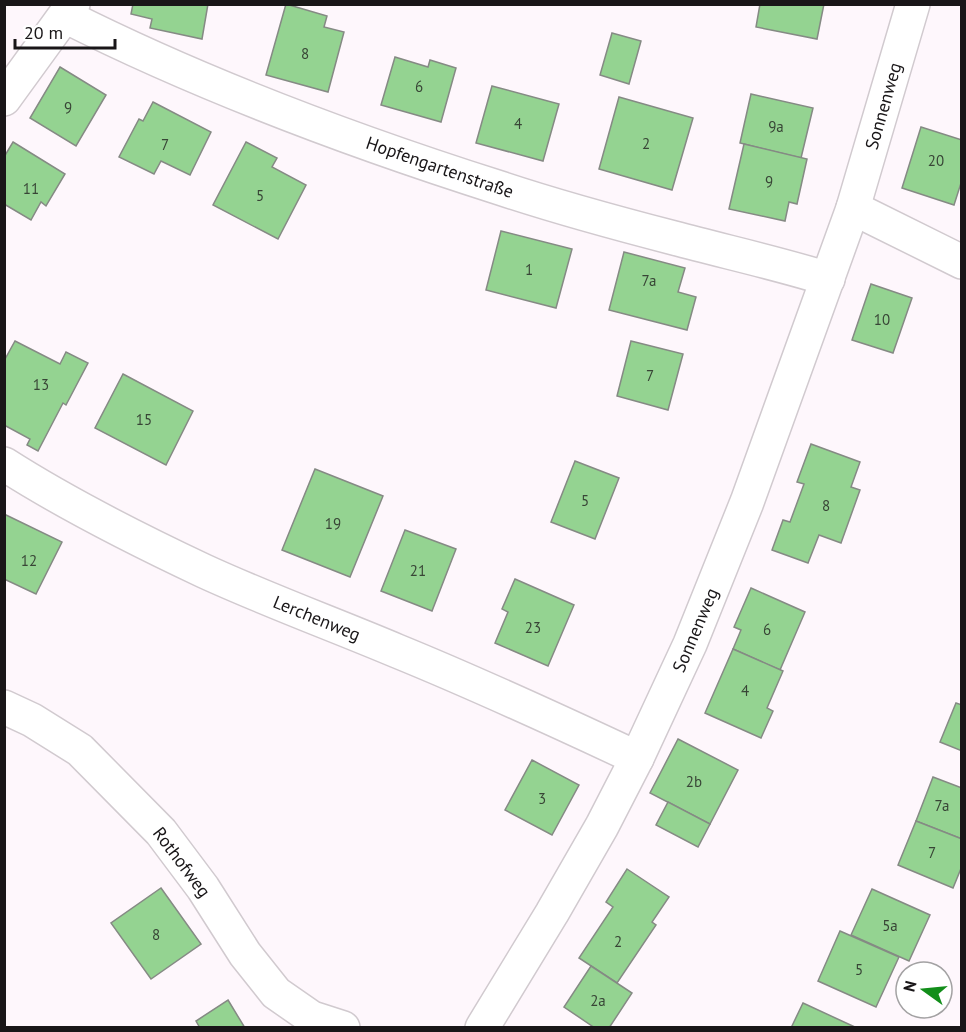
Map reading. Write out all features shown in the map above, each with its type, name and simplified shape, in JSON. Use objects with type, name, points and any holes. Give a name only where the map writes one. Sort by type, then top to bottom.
[{"type":"street","name":"Sonnenweg","points":[[482,1028],[603,826],[690,644],[755,480],[854,208],[914,4]]},
{"type":"street","name":"Hopfengartenstraße","points":[[4,99],[69,10],[116,42],[221,87],[367,143],[501,188],[672,238],[828,279]]},
{"type":"street","points":[[854,208],[962,262]]},
{"type":"street","name":"Lerchenweg","points":[[4,464],[44,489],[206,572],[400,652],[559,721],[637,758]]},
{"type":"street","name":"Rothofweg","points":[[4,707],[32,720],[80,750],[162,832],[203,888],[244,954],[276,993],[312,1018],[343,1028]]},
{"type":"building","points":[[133,4],[208,4],[202,39],[150,28],[152,19],[131,14]]},
{"type":"building","points":[[286,4],[327,16],[324,27],[344,32],[328,92],[266,75]]},
{"type":"building","points":[[760,4],[824,4],[817,39],[756,27]]},
{"type":"building","points":[[612,33],[641,41],[629,84],[600,75]]},
{"type":"building","points":[[395,57],[428,67],[430,60],[456,68],[441,122],[381,105]]},
{"type":"building","points":[[60,67],[106,95],[76,146],[30,118]]},
{"type":"building","points":[[492,86],[559,104],[543,161],[476,143]]},
{"type":"building","points":[[751,94],[813,108],[801,158],[740,143]]},
{"type":"building","points":[[619,97],[693,118],[672,190],[599,169]]},
{"type":"building","points":[[153,102],[211,132],[190,175],[161,161],[154,174],[119,157],[139,119],[143,121]]},
{"type":"building","points":[[921,127],[962,140],[962,180],[954,205],[902,188]]},
{"type":"building","points":[[13,142],[65,174],[46,206],[41,202],[31,220],[4,204],[4,157]]},
{"type":"building","points":[[246,142],[277,158],[272,167],[306,185],[278,239],[213,205]]},
{"type":"building","points":[[744,144],[807,159],[797,204],[789,202],[785,221],[729,209]]},
{"type":"building","points":[[501,231],[572,249],[556,308],[486,290]]},
{"type":"building","points":[[624,252],[685,268],[678,292],[696,297],[687,330],[609,310]]},
{"type":"building","points":[[871,284],[912,298],[893,353],[852,340]]},
{"type":"building","points":[[15,341],[60,364],[66,352],[88,363],[66,405],[63,403],[38,451],[27,445],[30,439],[4,425],[4,361]]},
{"type":"building","points":[[631,341],[683,354],[668,410],[617,396]]},
{"type":"building","points":[[123,374],[193,411],[166,465],[95,428]]},
{"type":"building","points":[[811,444],[860,462],[851,487],[860,490],[841,543],[819,535],[808,563],[772,550],[783,520],[790,522],[804,484],[797,482]]},
{"type":"building","points":[[575,461],[619,478],[595,539],[551,522]]},
{"type":"building","points":[[315,469],[383,496],[350,577],[282,550]]},
{"type":"building","points":[[4,514],[62,542],[36,594],[4,579]]},
{"type":"building","points":[[405,530],[456,549],[432,611],[381,591]]},
{"type":"building","points":[[515,579],[574,605],[548,666],[495,643],[508,612],[502,609]]},
{"type":"building","points":[[751,588],[805,612],[780,670],[733,649],[741,630],[734,627]]},
{"type":"building","points":[[733,649],[783,671],[767,708],[773,711],[761,738],[705,713]]},
{"type":"building","points":[[956,703],[962,705],[962,751],[940,742]]},
{"type":"building","points":[[678,739],[738,770],[710,824],[650,793]]},
{"type":"building","points":[[532,760],[579,785],[552,835],[505,810]]},
{"type":"building","points":[[933,777],[962,788],[962,839],[916,821]]},
{"type":"building","points":[[668,802],[710,824],[698,847],[656,825]]},
{"type":"building","points":[[916,821],[962,839],[962,866],[953,888],[898,865]]},
{"type":"building","points":[[627,869],[669,897],[652,922],[656,925],[617,983],[579,958],[613,907],[606,902]]},
{"type":"building","points":[[161,888],[201,944],[151,979],[111,923]]},
{"type":"building","points":[[872,889],[930,915],[909,960],[851,935]]},
{"type":"building","points":[[840,931],[899,957],[898,960],[894,960],[894,968],[876,1007],[818,981]]},
{"type":"building","points":[[591,966],[632,993],[609,1028],[595,1028],[564,1007]]},
{"type":"building","points":[[228,1000],[245,1028],[200,1028],[196,1021]]},
{"type":"building","points":[[803,1003],[857,1028],[791,1028]]}]
